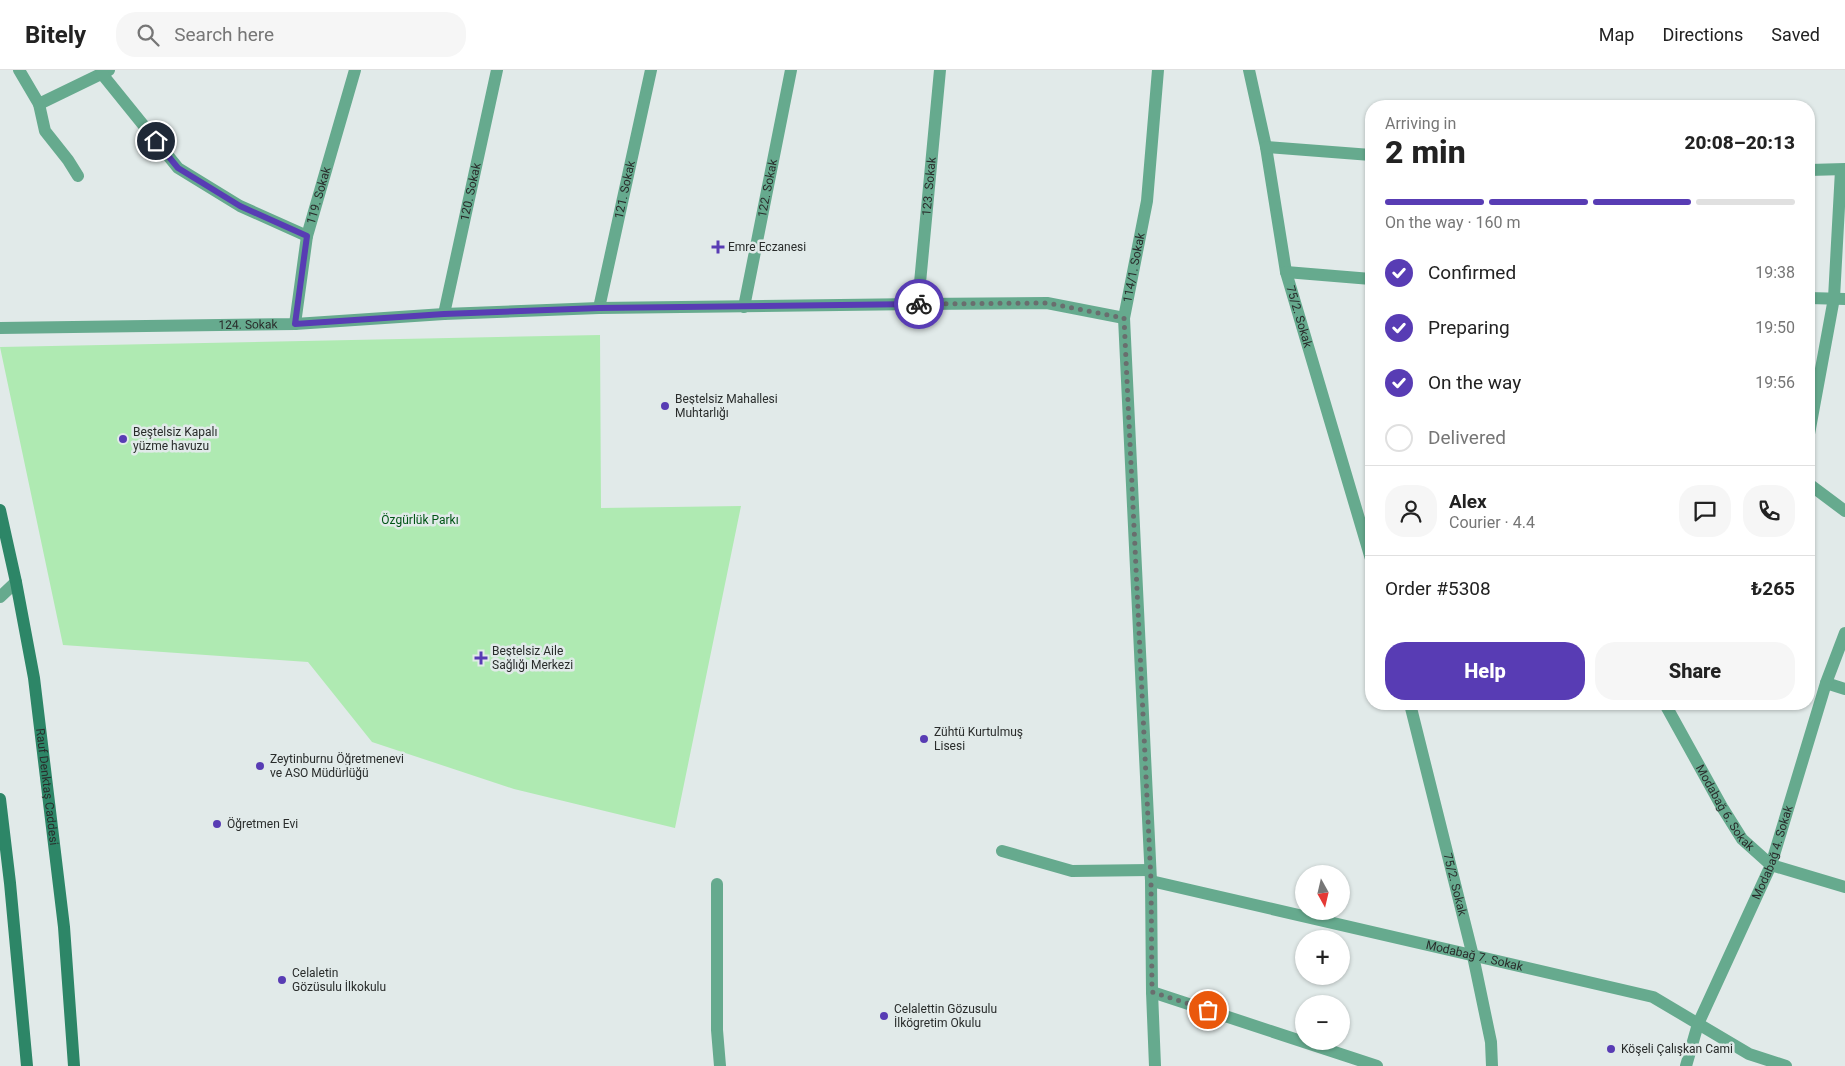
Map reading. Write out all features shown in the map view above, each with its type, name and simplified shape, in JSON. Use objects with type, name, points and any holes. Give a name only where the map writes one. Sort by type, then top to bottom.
[{"type":"main road","name":"Rauf Denktaş Caddesi","points":[[0,510],[34,678],[64,927],[74,1066]]},
{"type":"main road","points":[[0,799],[27,1066]]},
{"type":"street","points":[[19,70],[39,104],[45,131],[78,176]]},
{"type":"street","name":"119. Sokak","points":[[295,324],[307,236],[355,70]]},
{"type":"street","name":"120. Sokak","points":[[444,314],[497,70]]},
{"type":"street","name":"121. Sokak","points":[[599,308],[652,70]]},
{"type":"street","name":"122. Sokak","points":[[744,307],[791,70]]},
{"type":"street","name":"123. Sokak","points":[[918,304],[940,70]]},
{"type":"street","name":"114/1. Sokak","points":[[1155,1066],[1151,876],[1124,318],[1147,201],[1158,70]]},
{"type":"street","name":"75/2. Sokak","points":[[1249,70],[1266,147],[1286,272],[1365,539]]},
{"type":"street","points":[[39,104],[106,72],[178,168],[240,206],[307,236]]},
{"type":"street","points":[[1266,147],[1365,155]]},
{"type":"street","points":[[1815,170],[1843,170],[1840,299],[1815,408]]},
{"type":"street","points":[[1286,272],[1365,279]]},
{"type":"street","points":[[1815,298],[1840,299]]},
{"type":"street","name":"124. Sokak","points":[[0,328],[295,324],[444,314],[599,308],[918,304],[1047,303],[1124,318]]},
{"type":"street","points":[[1815,488],[1845,511]]},
{"type":"street","points":[[0,597],[16,582]]},
{"type":"street","name":"Modabağ 4. Sokak","points":[[1686,1066],[1698,1024],[1771,865],[1826,683],[1845,633]]},
{"type":"street","points":[[1826,683],[1845,689]]},
{"type":"street","name":"75/2. Sokak","points":[[1412,710],[1473,956],[1491,1042],[1492,1066]]},
{"type":"street","name":"Modabağ 6. Sokak","points":[[1668,710],[1722,807],[1742,838],[1771,865],[1845,887]]},
{"type":"street","name":"Modabağ 7. Sokak","points":[[1002,851],[1072,871],[1151,876],[1473,956],[1654,997],[1749,1054],[1786,1066]]},
{"type":"street","points":[[717,884],[717,1030],[720,1066]]},
{"type":"street","points":[[1152,992],[1377,1066]]},
{"type":"green space","name":"Özgürlük Parkı","points":[[600,335],[601,508],[741,506],[675,828],[514,789],[372,742],[308,662],[63,645],[0,347]]},
{"type":"way so far","points":[[919,304],[1047,303],[1124,318],[1151,881],[1152,992],[1208,1010]]},
{"type":"place","name":"Emre Eczanesi","points":[[718,247]]},
{"type":"place","name":"Beştelsiz Mahallesi Muhtarlığı","points":[[665,406]]},
{"type":"place","name":"Beştelsiz Kapalı yüzme havuzu","points":[[123,439]]},
{"type":"place","name":"Beştelsiz Aile Sağlığı Merkezi","points":[[481,658]]},
{"type":"place","name":"Zühtü Kurtulmuş Lisesi","points":[[924,739]]},
{"type":"place","name":"Zeytinburnu Öğretmenevi ve ASO Müdürlüğü","points":[[260,766]]},
{"type":"place","name":"Öğretmen Evi","points":[[217,824]]},
{"type":"place","name":"Celaletin Gözüsulu İlkokulu","points":[[282,980]]},
{"type":"place","name":"Celalettin Gözusulu İlkögretim Okulu","points":[[884,1016]]},
{"type":"place","name":"Köşeli Çalışkan Cami","points":[[1611,1049]]},
{"type":"route","points":[[156,141],[178,168],[240,206],[307,236],[295,324],[444,314],[599,308],[919,304]]}]
